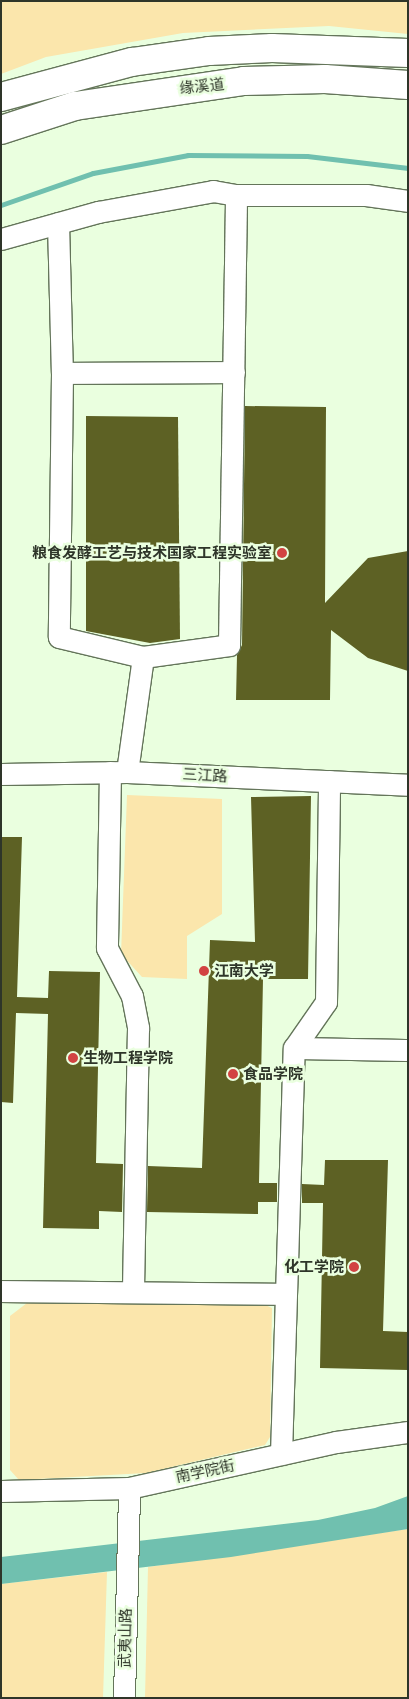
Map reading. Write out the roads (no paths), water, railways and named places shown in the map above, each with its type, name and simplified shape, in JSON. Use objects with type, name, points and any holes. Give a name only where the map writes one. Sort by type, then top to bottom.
[{"type":"main road","points":[[1,97],[132,62],[209,51],[272,48],[408,53]]},
{"type":"main road","name":"缘溪道","points":[[1,130],[75,106],[225,83],[325,79],[408,85]]},
{"type":"street","points":[[1,239],[58,223],[213,191],[236,195],[366,195],[408,201]]},
{"type":"street","points":[[58,223],[62,373],[59,637],[143,657],[229,645],[236,195]]},
{"type":"street","points":[[62,373],[234,372]]},
{"type":"street","points":[[133,1292],[138,1028],[132,996],[107,948],[118,772],[143,657]]},
{"type":"street","name":"三江路","points":[[1,774],[118,772],[408,785]]},
{"type":"street","points":[[281,1454],[294,1048],[326,1002],[329,781]]},
{"type":"street","points":[[294,1048],[408,1050]]},
{"type":"street","points":[[1,1291],[286,1294]]},
{"type":"street","name":"南学院街","points":[[1,1491],[129,1488],[281,1454],[408,1432]]},
{"type":"street","name":"武夷山路","points":[[124,1698],[129,1488]]},
{"type":"water","points":[[408,1496],[408,1529],[231,1557],[1,1584],[1,1557],[318,1520],[375,1508]]},
{"type":"waterway","points":[[1,205],[93,173],[188,155],[307,156],[408,168]]},
{"type":"place","name":"粮食发酵工艺与技术国家工程实验室","points":[[282,553]]},
{"type":"place","name":"江南大学","points":[[204,971]]},
{"type":"place","name":"生物工程学院","points":[[73,1058]]},
{"type":"place","name":"食品学院","points":[[233,1074]]},
{"type":"place","name":"化工学院","points":[[354,1267]]}]
